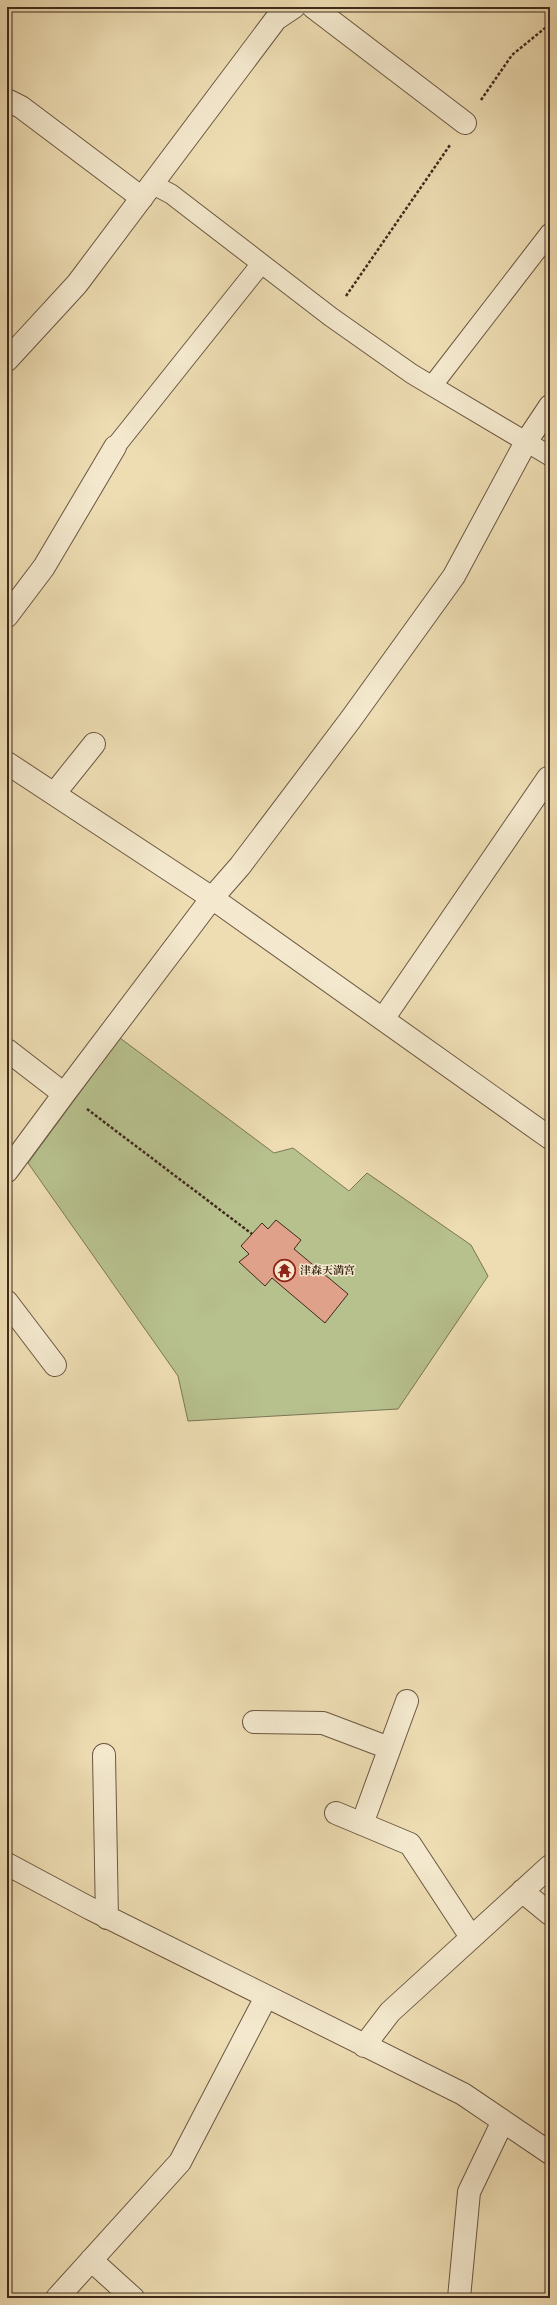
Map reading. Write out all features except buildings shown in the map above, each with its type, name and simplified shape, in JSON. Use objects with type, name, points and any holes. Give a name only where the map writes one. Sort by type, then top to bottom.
[{"type":"street","points":[[7,360],[77,284],[276,19],[294,7]]},
{"type":"street","points":[[313,7],[465,123]]},
{"type":"street","points":[[7,100],[21,107],[147,191]]},
{"type":"street","points":[[7,1171],[212,898],[240,866],[342,731],[454,576],[526,442],[550,406]]},
{"type":"street","points":[[7,616],[44,567],[114,448]]},
{"type":"street","points":[[54,794],[94,744]]},
{"type":"street","points":[[7,763],[212,898],[550,1138]]},
{"type":"street","points":[[383,1019],[548,778]]},
{"type":"street","points":[[7,1050],[64,1094]]},
{"type":"street","points":[[7,1302],[55,1365]]},
{"type":"street","points":[[362,1824],[407,1701]]},
{"type":"street","points":[[254,1722],[323,1723],[389,1748]]},
{"type":"street","points":[[104,1755],[107,1918]]},
{"type":"street","points":[[336,1813],[410,1844],[471,1937]]},
{"type":"street","points":[[7,1864],[107,1918],[463,2094],[550,2153]]},
{"type":"street","points":[[364,2046],[390,2012],[550,1866]]},
{"type":"street","points":[[522,1891],[550,1914]]},
{"type":"street","points":[[57,2298],[180,2162],[266,1997]]},
{"type":"street","points":[[460,2298],[469,2192],[503,2121]]},
{"type":"street","points":[[91,2260],[133,2298]]},
{"type":"lane","points":[[147,191],[171,194],[331,317],[432,386],[550,456]]},
{"type":"lane","points":[[432,386],[550,233]]},
{"type":"lane","points":[[114,448],[262,264]]},
{"type":"path","points":[[331,317],[512,56],[550,24]]},
{"type":"path","points":[[64,1094],[75,1100],[252,1234]]},
{"type":"green space","points":[[120,1038],[274,1153],[293,1148],[349,1191],[367,1173],[471,1245],[488,1276],[398,1409],[188,1421],[178,1376],[28,1163]]},
{"type":"place","name":"津森天満宮","points":[[284,1270]]}]
